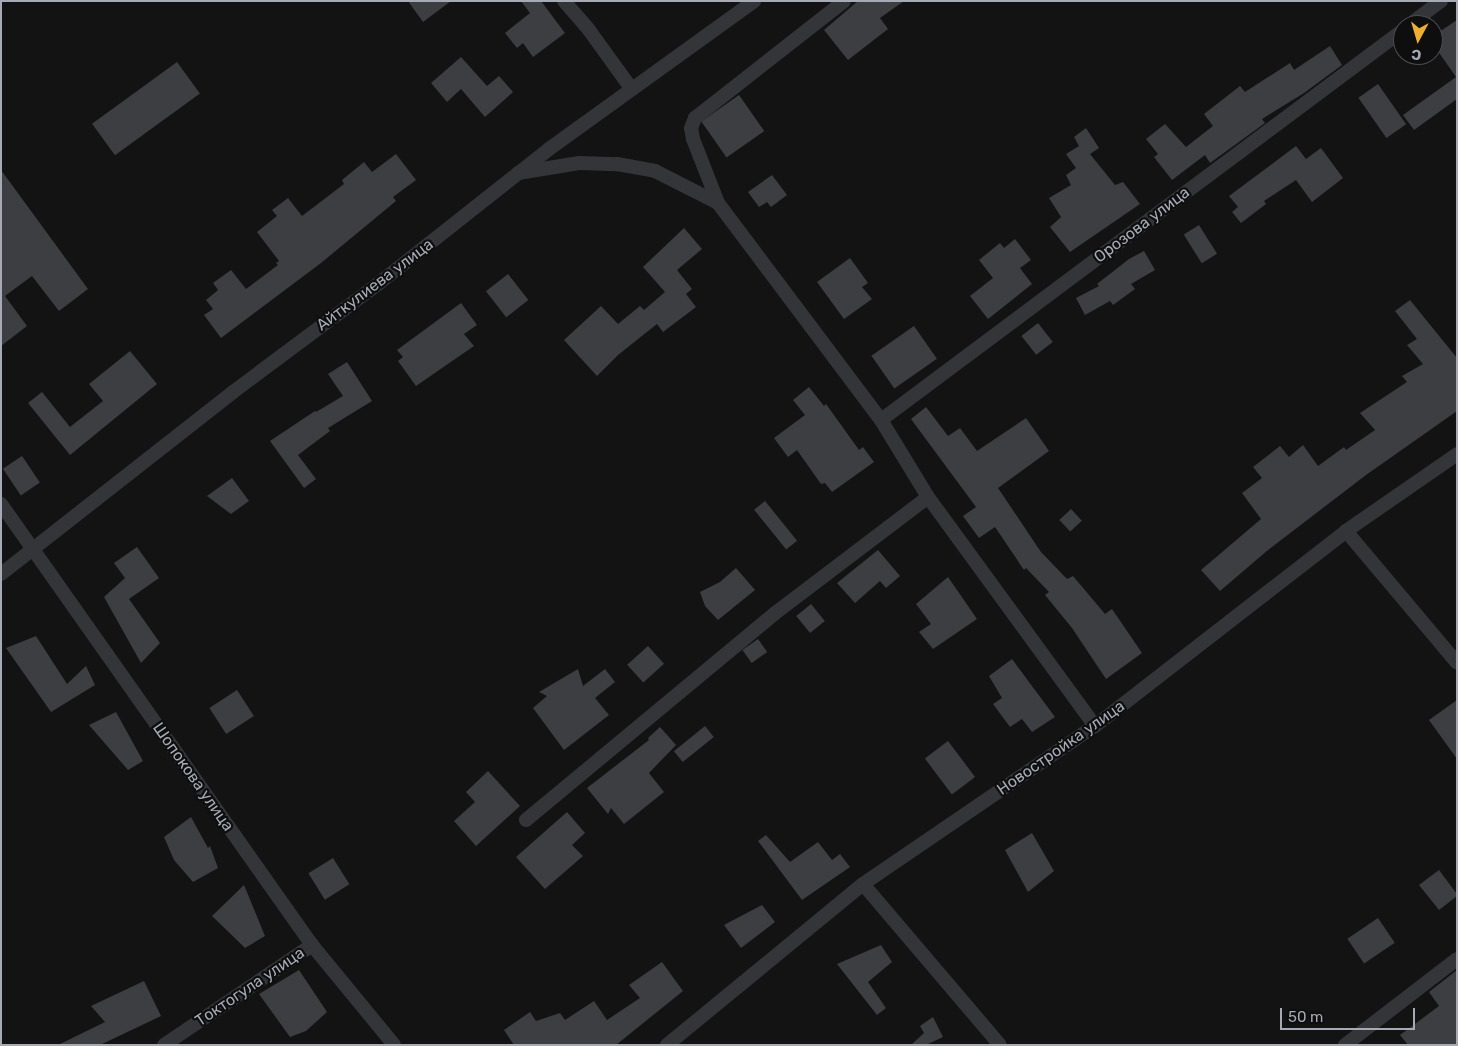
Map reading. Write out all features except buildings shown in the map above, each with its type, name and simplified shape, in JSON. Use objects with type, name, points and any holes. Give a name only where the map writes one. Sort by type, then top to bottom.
[{"type":"street","points":[[564,1],[589,30],[631,88]]},
{"type":"street","name":"Айткулиева улица","points":[[1,574],[233,392],[378,284],[518,173],[631,88],[754,1]]},
{"type":"street","points":[[844,1],[695,118],[691,128],[693,140],[718,203],[881,420],[928,497],[1095,726]]},
{"type":"street","points":[[1422,15],[1441,1]]},
{"type":"street","name":"Орозова улица","points":[[881,420],[1393,37]]},
{"type":"street","points":[[518,173],[579,163],[617,164],[655,171],[718,203]]},
{"type":"street","name":"Новостройка улица","points":[[667,1045],[864,884],[1095,726],[1346,531],[1457,454]]},
{"type":"street","points":[[526,820],[774,614],[928,497]]},
{"type":"street","name":"Шопокова улица","points":[[1,504],[312,945],[394,1045]]},
{"type":"street","points":[[1346,531],[1457,662]]},
{"type":"street","points":[[864,884],[1000,1045]]},
{"type":"street","name":"Токтогула улица","points":[[164,1045],[312,945]]},
{"type":"street","points":[[1345,1045],[1457,959]]}]
